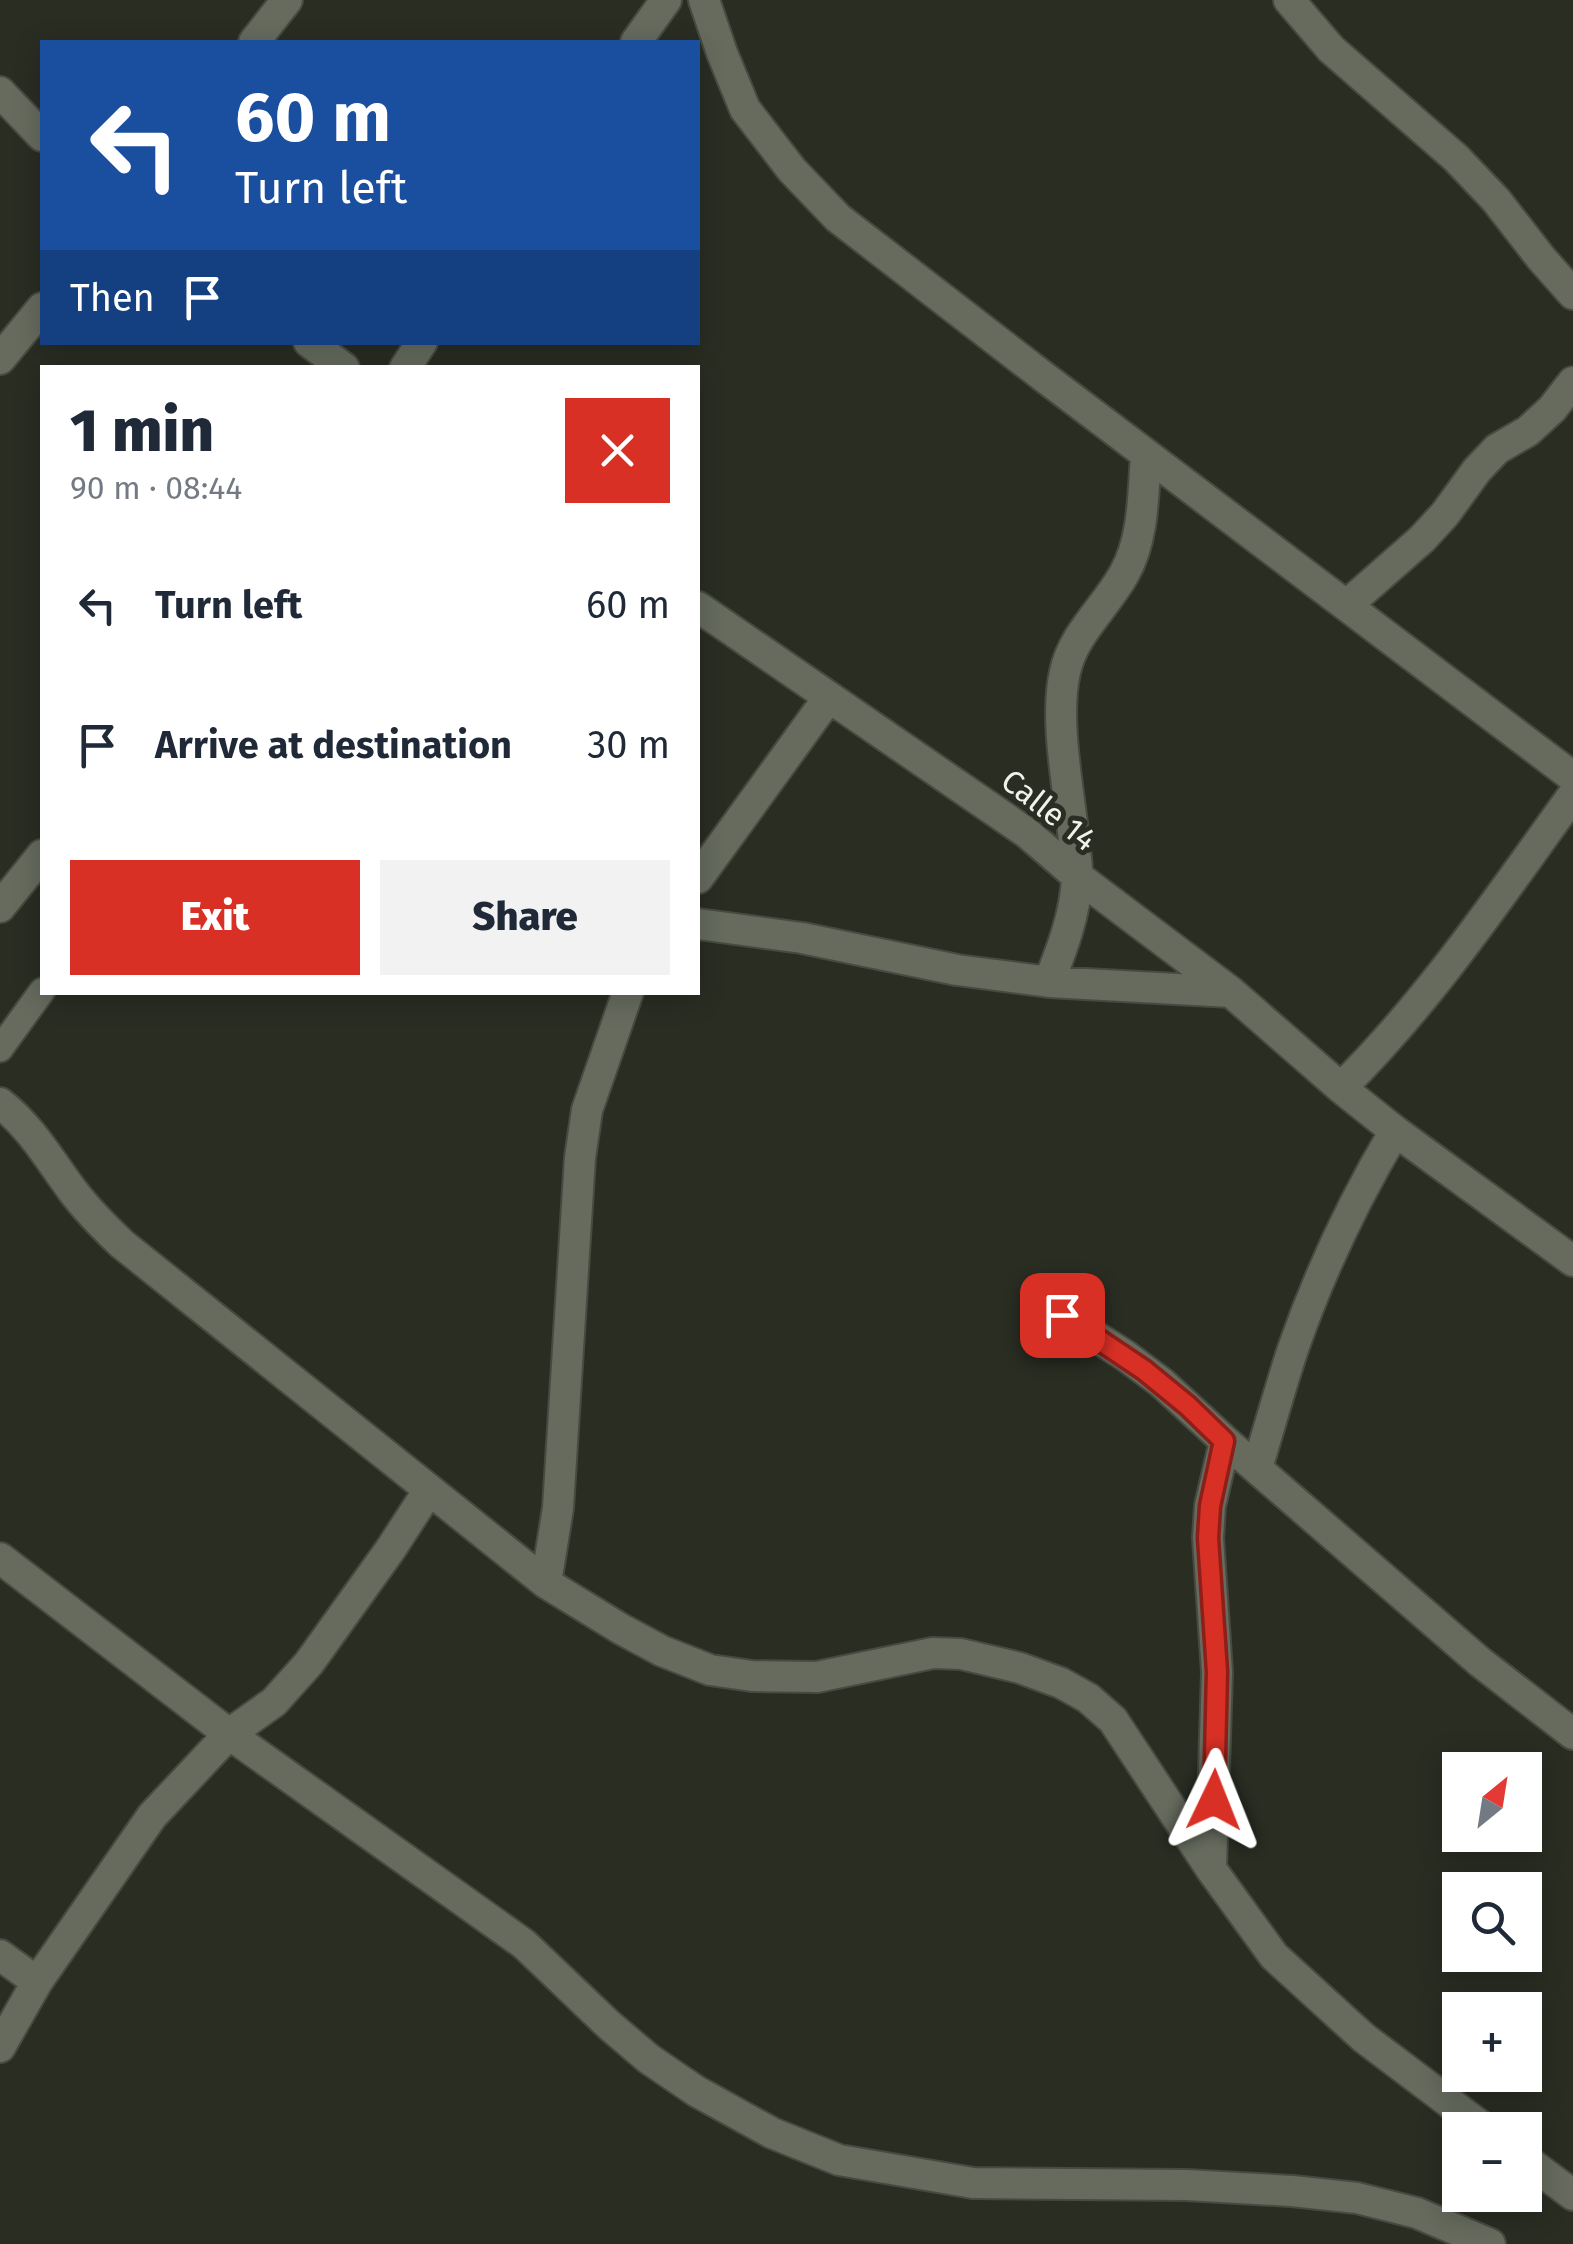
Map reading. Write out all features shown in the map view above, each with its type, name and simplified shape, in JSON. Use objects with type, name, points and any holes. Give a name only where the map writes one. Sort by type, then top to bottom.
[{"type":"street","points":[[256,40],[287,0]]},
{"type":"street","points":[[637,40],[666,0]]},
{"type":"street","points":[[704,0],[745,109],[792,170],[838,218],[1573,777]]},
{"type":"street","points":[[1289,0],[1331,49],[1456,158],[1573,294]]},
{"type":"street","points":[[0,92],[40,134]]},
{"type":"street","points":[[0,359],[40,310]]},
{"type":"street","points":[[313,345],[340,365]]},
{"type":"street","points":[[1347,605],[1422,539],[1497,449],[1528,431],[1552,410],[1573,382]]},
{"type":"street","points":[[1049,982],[1071,918],[1077,876],[1060,710],[1064,675],[1081,634],[1111,595],[1134,553],[1146,455]]},
{"type":"street","name":"Calle 14","points":[[700,608],[1026,833],[1231,992],[1395,1131],[1573,1261]]},
{"type":"street","points":[[700,875],[829,697]]},
{"type":"street","points":[[1341,1088],[1419,1005],[1573,794]]},
{"type":"street","points":[[0,906],[40,857]]},
{"type":"street","points":[[700,924],[802,938],[957,970],[1049,982],[1231,992]]},
{"type":"street","points":[[546,1583],[558,1508],[580,1158],[587,1110],[627,995]]},
{"type":"street","points":[[0,1103],[42,1144],[72,1190],[122,1244],[546,1583],[621,1630],[710,1670],[752,1676],[817,1677],[933,1654],[961,1654],[1061,1682],[1088,1698],[1113,1720],[1211,1869],[1274,1956],[1364,2038],[1462,2112]]},
{"type":"street","points":[[1257,1468],[1316,1289],[1368,1178],[1395,1131]]},
{"type":"street","points":[[1062,1315],[1138,1365],[1480,1662],[1573,1734]]},
{"type":"street","points":[[1211,1869],[1217,1672],[1208,1538],[1210,1506],[1224,1441]]},
{"type":"street","points":[[0,2047],[37,1982],[152,1816],[228,1734],[274,1702],[310,1664],[428,1490]]},
{"type":"street","points":[[0,1558],[228,1734],[524,1944],[650,2059],[696,2091],[772,2133],[840,2160],[973,2184],[1186,2186],[1357,2198],[1417,2213],[1490,2244]]},
{"type":"street","points":[[0,1956],[37,1982]]},
{"type":"street","points":[[1542,2172],[1573,2195]]},
{"type":"lane","points":[[0,1050],[40,993]]},
{"type":"route","points":[[1062,1315],[1144,1370],[1224,1441],[1210,1506],[1208,1538],[1217,1672],[1214,1800]]}]
